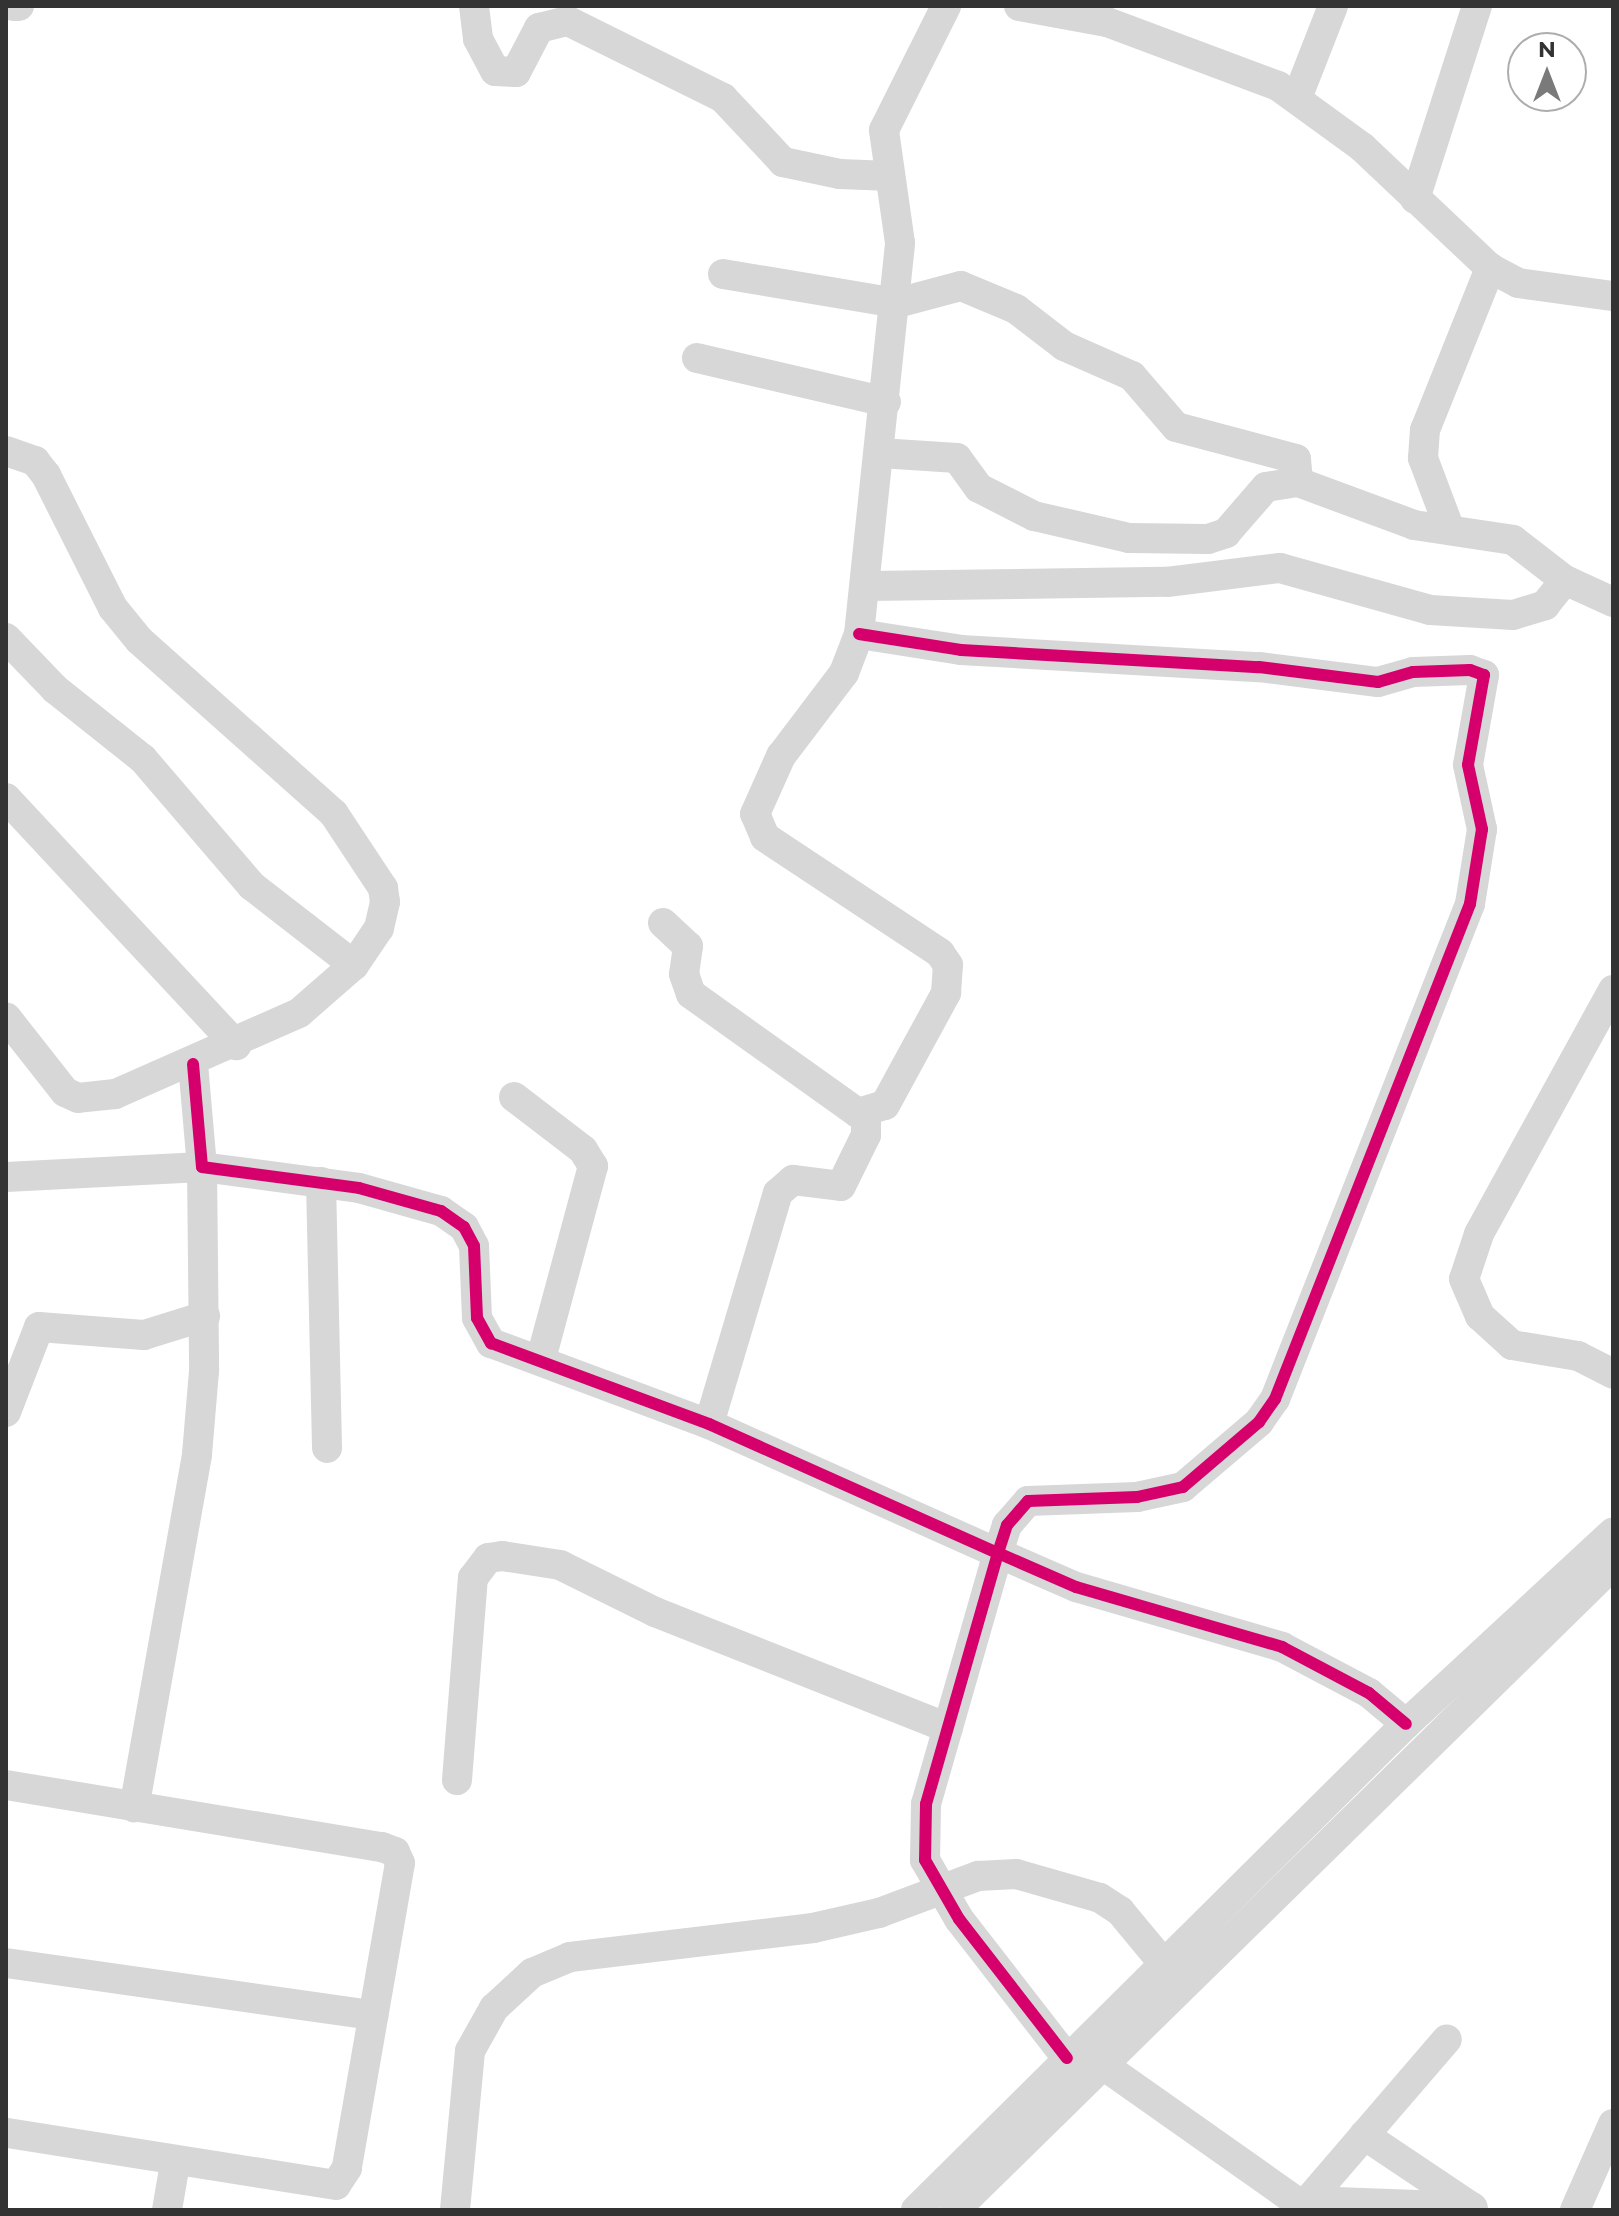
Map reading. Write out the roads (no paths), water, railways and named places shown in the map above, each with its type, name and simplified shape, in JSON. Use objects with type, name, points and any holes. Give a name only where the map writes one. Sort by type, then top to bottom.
[{"type":"street","points":[[474,6],[478,39],[495,71],[516,72],[539,28],[568,21],[723,98],[783,162],[840,174],[890,176]]},
{"type":"street","points":[[866,1115],[885,1105],[946,993],[948,965],[940,953],[765,837],[755,814],[781,756],[844,673],[859,634],[867,586],[897,303],[900,243],[884,130],[890,108],[930,47],[946,6]]},
{"type":"street","points":[[1019,6],[1107,22],[1201,55],[1297,98],[1362,147],[1490,268],[1518,283],[1613,296]]},
{"type":"street","points":[[1297,98],[1333,6]]},
{"type":"street","points":[[1415,199],[1477,6]]},
{"type":"street","points":[[1450,530],[1423,458],[1425,430],[1490,268]]},
{"type":"street","points":[[723,274],[897,303],[947,285],[1004,303],[1064,346],[1132,376],[1176,427],[1296,459],[1298,482]]},
{"type":"street","points":[[697,358],[886,402]]},
{"type":"street","points":[[6,451],[35,461],[46,475],[113,608],[139,640],[307,787],[355,843],[385,902],[379,928],[354,965],[299,1013],[193,1064],[115,1094],[78,1098],[54,1080],[8,1023]]},
{"type":"street","points":[[880,453],[957,458],[979,488],[1023,511],[1079,531],[1129,538],[1208,539],[1226,533],[1266,487],[1298,482],[1414,525],[1513,540],[1565,580],[1613,602]]},
{"type":"street","points":[[867,586],[1167,582],[1280,568],[1430,610],[1513,615],[1545,605],[1565,580]]},
{"type":"street","points":[[859,634],[976,651],[1259,667],[1378,682],[1413,672],[1470,670],[1480,671],[1486,683],[1468,765],[1482,829],[1470,904],[1275,1399],[1259,1422],[1183,1487],[1137,1497],[1028,1501],[1007,1525],[998,1553],[922,1829],[925,1860],[939,1889],[1067,2058]]},
{"type":"street","points":[[6,638],[55,689],[143,759],[252,886],[354,965]]},
{"type":"street","points":[[6,798],[236,1045]]},
{"type":"street","points":[[663,923],[688,946],[684,974],[691,994],[866,1115]]},
{"type":"street","points":[[1613,990],[1486,1220],[1464,1279],[1480,1316],[1512,1345],[1578,1356],[1613,1374]]},
{"type":"street","points":[[134,1807],[197,1455],[205,1316],[202,1167],[193,1064]]},
{"type":"street","points":[[514,1097],[583,1150],[593,1166],[541,1359]]},
{"type":"street","points":[[709,1424],[778,1193],[793,1180],[841,1186],[866,1135],[866,1115]]},
{"type":"street","points":[[6,1177],[202,1167],[321,1182],[408,1199],[464,1227],[474,1246],[482,1333],[491,1343],[541,1359],[709,1424],[1076,1587],[1282,1647],[1369,1693],[1406,1724]]},
{"type":"street","points":[[321,1182],[327,1448]]},
{"type":"street","points":[[6,1412],[39,1327],[144,1335],[205,1316]]},
{"type":"street","points":[[916,2210],[1406,1724],[1613,1532]]},
{"type":"street","points":[[457,1780],[473,1578],[488,1558],[502,1556],[560,1565],[655,1612],[948,1728]]},
{"type":"street","points":[[955,2210],[1613,1565]]},
{"type":"street","points":[[6,1785],[395,1852],[399,1873],[347,2168],[336,2185],[175,2163],[6,2133]]},
{"type":"street","points":[[455,2210],[470,2051],[494,2008],[532,1973],[570,1957],[813,1928],[879,1913],[939,1889],[991,1875],[1063,1883],[1120,1911],[1164,1964]]},
{"type":"street","points":[[6,1963],[373,2015]]},
{"type":"street","points":[[1304,2206],[1447,2039]]},
{"type":"street","points":[[1103,2065],[1304,2206],[1474,2208]]},
{"type":"street","points":[[1575,2210],[1613,2124]]},
{"type":"street","points":[[1364,2135],[1474,2208]]},
{"type":"street","points":[[167,2210],[175,2163]]}]
